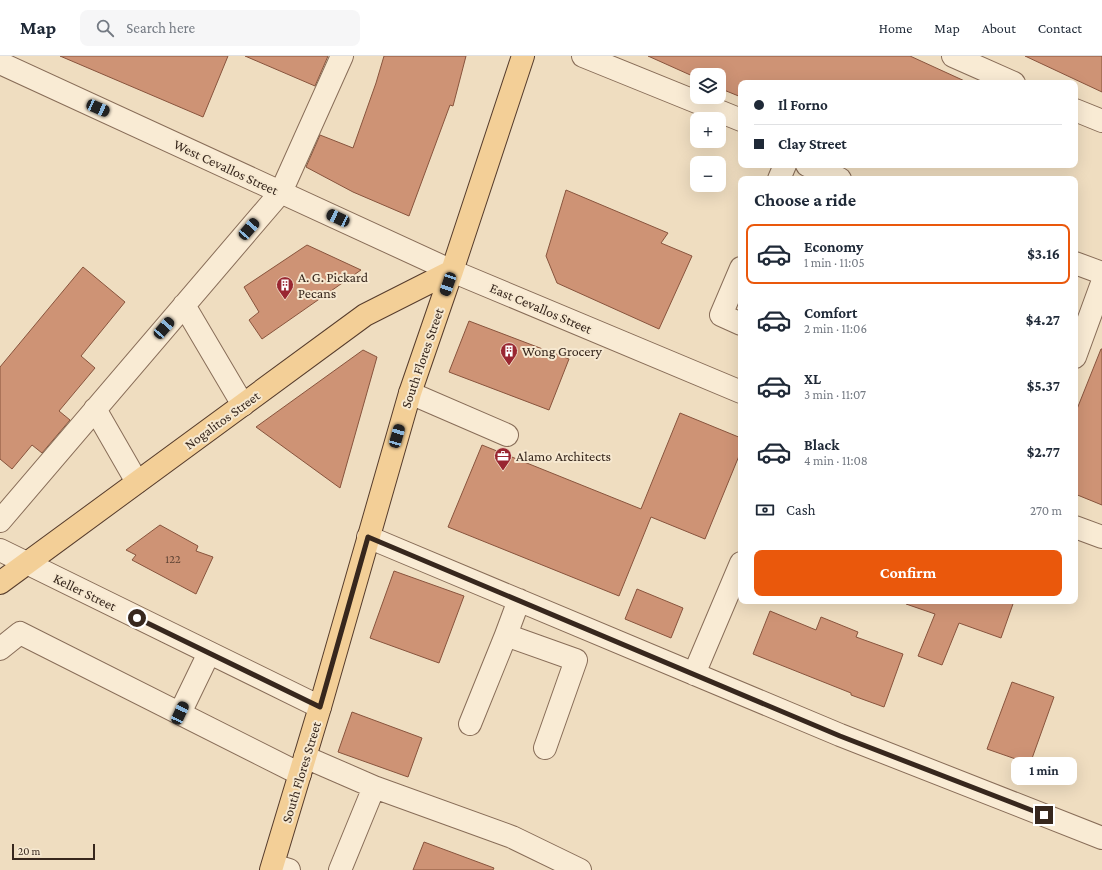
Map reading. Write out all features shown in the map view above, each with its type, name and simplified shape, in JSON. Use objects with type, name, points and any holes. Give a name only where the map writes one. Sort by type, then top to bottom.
[{"type":"main road","name":"South Flores Street","points":[[278,868],[303,765],[410,393],[523,56]]},
{"type":"main road","name":"Nogalitos Street","points":[[0,583],[365,316],[452,271]]},
{"type":"street","points":[[0,521],[281,192],[342,56]]},
{"type":"street","points":[[583,56],[738,119]]},
{"type":"street","points":[[952,56],[1007,80]]},
{"type":"street","name":"West Cevallos Street","points":[[0,63],[452,271]]},
{"type":"street","points":[[1078,111],[1102,122]]},
{"type":"street","points":[[815,168],[833,176]]},
{"type":"street","points":[[1078,264],[1102,273]]},
{"type":"street","name":"East Cevallos Street","points":[[452,271],[738,391]]},
{"type":"street","points":[[738,275],[721,316],[738,323]]},
{"type":"street","points":[[1078,349],[1102,283]]},
{"type":"street","points":[[184,305],[243,405]]},
{"type":"street","points":[[410,393],[507,435]]},
{"type":"street","points":[[95,409],[137,482]]},
{"type":"street","points":[[1078,528],[1102,538]]},
{"type":"street","points":[[368,537],[840,736],[1102,838]]},
{"type":"street","name":"Keller Street","points":[[0,550],[320,707]]},
{"type":"street","points":[[694,674],[738,570]]},
{"type":"street","points":[[470,724],[519,600]]},
{"type":"street","points":[[0,649],[20,633],[180,713],[303,765],[374,787],[512,837],[580,870]]},
{"type":"street","points":[[506,635],[576,660],[545,748]]},
{"type":"street","points":[[180,713],[209,653]]},
{"type":"street","points":[[340,870],[374,787]]},
{"type":"building","points":[[60,56],[228,56],[203,117]]},
{"type":"building","points":[[245,56],[328,56],[315,86]]},
{"type":"building","points":[[384,56],[466,56],[453,106],[450,105],[409,216],[353,192],[306,167],[320,135],[353,148]]},
{"type":"building","points":[[648,56],[910,56],[962,80],[738,80],[738,96],[726,91],[726,68],[690,68],[690,75]]},
{"type":"building","points":[[1025,56],[1102,56],[1102,92]]},
{"type":"building","points":[[566,190],[668,233],[661,243],[692,256],[659,329],[557,283],[546,256]]},
{"type":"building","name":"A. G. Pickard Pecans","points":[[307,245],[361,270],[262,339],[249,320],[259,312],[244,287]]},
{"type":"building","points":[[83,267],[125,302],[81,356],[95,368],[59,411],[70,420],[42,453],[32,445],[12,469],[0,459],[0,367]]},
{"type":"building","name":"Wong Grocery","points":[[469,321],[569,359],[549,410],[449,372]]},
{"type":"building","points":[[1102,349],[1102,505],[1078,495],[1078,406]]},
{"type":"building","points":[[363,350],[377,357],[340,488],[256,427]]},
{"type":"building","points":[[680,413],[738,437],[738,458],[705,539],[651,517],[619,596],[448,527],[482,445],[641,509]]},
{"type":"building","points":[[160,525],[198,546],[196,551],[213,557],[196,594],[132,560],[136,555],[126,550]]},
{"type":"building","points":[[394,571],[464,596],[439,663],[370,638]]},
{"type":"building","points":[[637,589],[683,608],[671,638],[625,619]]},
{"type":"building","points":[[906,604],[1013,604],[1001,638],[959,623],[942,665],[918,656],[935,614]]},
{"type":"building","points":[[770,611],[816,630],[821,617],[858,632],[856,637],[903,654],[884,707],[851,695],[851,693],[753,654]]},
{"type":"building","points":[[1012,682],[1054,697],[1030,764],[987,749]]},
{"type":"building","points":[[352,712],[422,738],[408,777],[338,752]]},
{"type":"building","points":[[424,842],[494,868],[493,870],[413,870]]},
{"type":"place","name":"A. G. Pickard Pecans","points":[[285,300]]},
{"type":"place","name":"Wong Grocery","points":[[509,366]]},
{"type":"place","name":"Alamo Architects","points":[[503,471]]},
{"type":"route","points":[[137,618],[320,707],[368,537],[840,736],[1044,815]]}]
